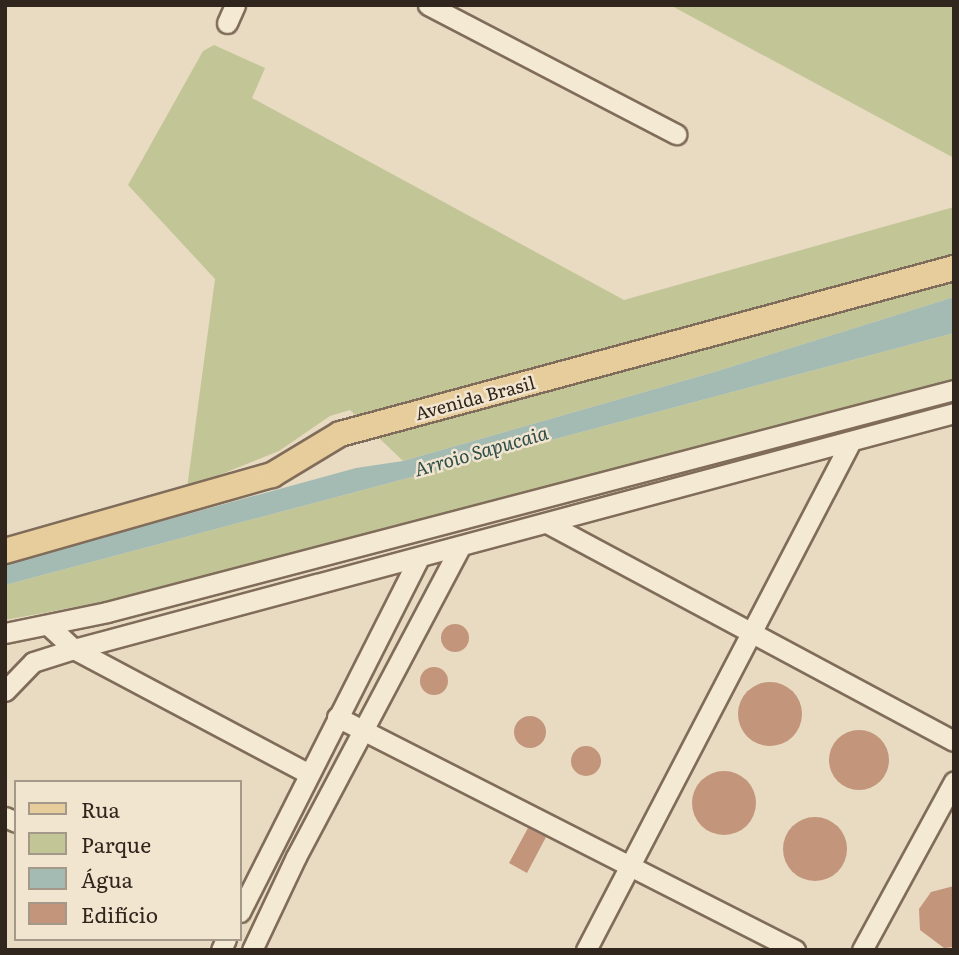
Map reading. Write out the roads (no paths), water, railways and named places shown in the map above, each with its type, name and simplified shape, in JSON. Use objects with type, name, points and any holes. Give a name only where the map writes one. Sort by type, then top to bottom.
[{"type":"main road","name":"Avenida Brasil","points":[[5,551],[272,475],[340,434],[954,268]]},
{"type":"lane","points":[[428,5],[676,134]]},
{"type":"lane","points":[[5,634],[954,390]]},
{"type":"lane","points":[[5,669],[849,444],[954,413]]},
{"type":"lane","points":[[586,950],[849,444]]},
{"type":"lane","points":[[549,524],[749,635],[954,741]]},
{"type":"lane","points":[[252,950],[296,857],[459,549]]},
{"type":"lane","points":[[242,908],[307,773],[418,560]]},
{"type":"lane","points":[[48,625],[74,649],[307,773]]},
{"type":"lane","points":[[5,691],[33,662]]},
{"type":"lane","points":[[337,717],[795,950]]},
{"type":"lane","points":[[862,950],[954,781]]},
{"type":"water","name":"Arroio Sapucaia","points":[[954,297],[954,333],[5,585],[5,564],[356,468],[403,461],[711,373]]}]
